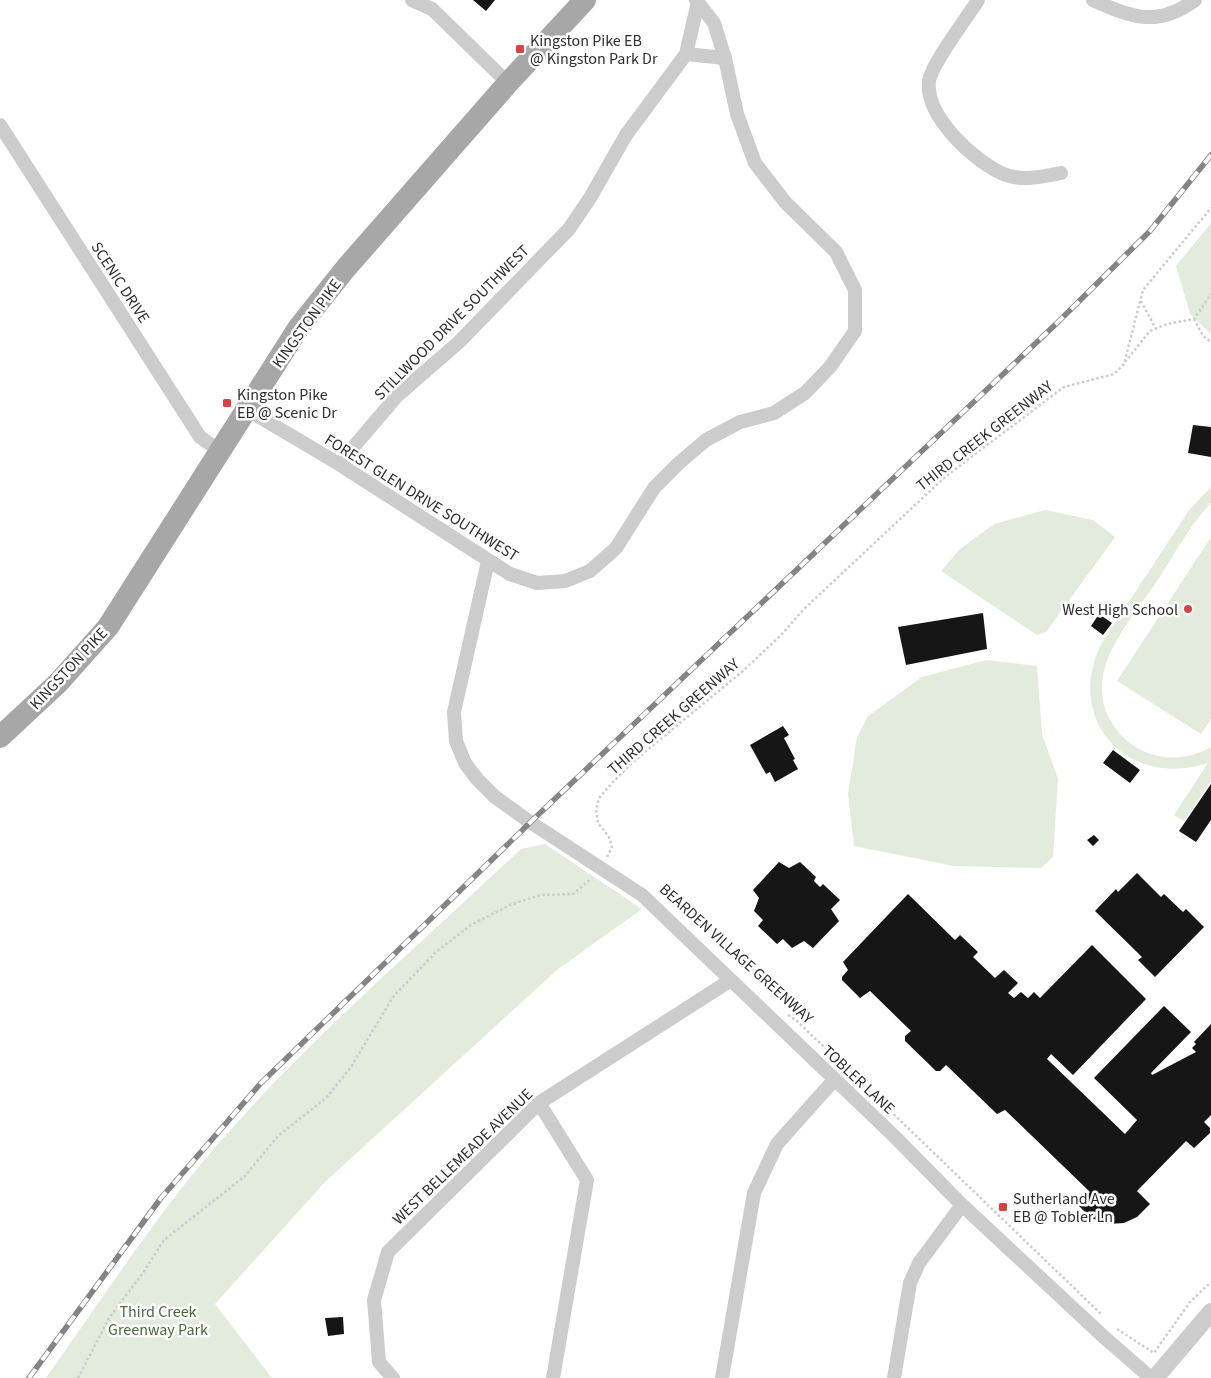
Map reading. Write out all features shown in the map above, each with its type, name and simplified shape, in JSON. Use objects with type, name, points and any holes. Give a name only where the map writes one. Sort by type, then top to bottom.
[{"type":"main road","name":"KINGSTON PIKE","points":[[0,737],[58,683],[108,627],[299,327],[346,268],[508,83],[585,0]]},
{"type":"street","points":[[412,0],[432,9],[508,83]]},
{"type":"street","points":[[978,0],[935,66],[929,80],[929,95],[933,108],[947,129],[973,153],[1001,173],[1028,179],[1061,173]]},
{"type":"street","points":[[1093,0],[1124,13],[1149,18],[1173,12],[1195,0]]},
{"type":"street","name":"STILLWOOD DRIVE SOUTHWEST","points":[[339,464],[397,396],[459,342],[569,228],[590,198],[626,135],[686,54],[697,1]]},
{"type":"street","name":"FOREST GLEN DRIVE SOUTHWEST","points":[[246,409],[339,464],[488,561],[510,574],[537,583],[565,581],[590,571],[616,548],[654,488],[678,463],[706,440],[740,422],[774,413],[805,393],[830,367],[855,332],[855,290],[836,252],[785,202],[755,162],[737,114],[726,58],[714,23],[697,1]]},
{"type":"street","points":[[686,54],[726,58]]},
{"type":"street","name":"SCENIC DRIVE","points":[[0,125],[6,145],[200,437],[220,451]]},
{"type":"street","name":"TOBLER LANE","points":[[488,561],[454,712],[456,741],[465,763],[477,779],[495,797],[530,822],[642,895],[962,1205],[1104,1338],[1151,1378]]},
{"type":"street","name":"WEST BELLEMEADE AVENUE","points":[[393,1378],[379,1362],[374,1300],[388,1252],[539,1103],[731,980]]},
{"type":"street","points":[[722,1378],[754,1193],[777,1144],[834,1080]]},
{"type":"street","points":[[539,1103],[587,1180],[553,1378]]},
{"type":"street","points":[[894,1378],[910,1283],[920,1263],[962,1205]]},
{"type":"street","points":[[1155,1378],[1211,1312]]},
{"type":"path","points":[[1124,364],[1141,301],[1142,290],[1211,208]]},
{"type":"path","points":[[1124,364],[1150,331],[1194,319],[1211,294]]},
{"type":"path","points":[[1141,301],[1156,329]]},
{"type":"path","points":[[1194,319],[1203,336],[1211,342]]},
{"type":"path","name":"THIRD CREEK GREENWAY","points":[[608,856],[612,847],[609,837],[598,823],[596,810],[599,798],[634,761],[743,671],[782,634],[803,610],[945,477],[1064,387],[1114,374],[1124,364]]},
{"type":"path","points":[[78,1378],[109,1318],[143,1273],[164,1240],[245,1176],[278,1136],[326,1098],[351,1067],[393,997],[436,952],[471,925],[510,905],[540,895],[573,894],[590,881],[608,856],[615,862]]},
{"type":"path","name":"BEARDEN VILLAGE GREENWAY","points":[[783,1012],[797,1021],[1108,1321]]},
{"type":"path","points":[[1114,1328],[1154,1353],[1190,1302],[1211,1282]]},
{"type":"green space","points":[[1211,223],[1211,334],[1190,314],[1176,266]]},
{"type":"green space","points":[[1211,487],[1211,503],[1189,530],[1157,581],[1124,627],[1114,644],[1102,680],[1102,698],[1108,716],[1121,735],[1134,746],[1156,756],[1166,757],[1184,757],[1211,747],[1211,781],[1184,821],[1174,815],[1208,763],[1179,769],[1152,766],[1129,757],[1111,742],[1098,722],[1091,699],[1092,672],[1101,644],[1190,509]]},
{"type":"green space","points":[[1045,510],[1093,520],[1115,537],[1046,632],[1037,635],[941,571],[960,549],[994,524]]},
{"type":"green space","name":"West High School","points":[[1211,537],[1211,719],[1201,734],[1117,681]]},
{"type":"green space","points":[[986,660],[1037,666],[1042,734],[1058,779],[1053,857],[1041,868],[954,866],[854,846],[848,794],[857,737],[868,716],[922,677]]},
{"type":"green space","name":"Third Creek Greenway Park","points":[[545,844],[642,909],[558,969],[325,1182],[215,1304],[272,1378],[46,1378],[180,1190],[276,1081],[356,1002],[521,849]]},
{"type":"building","points":[[473,0],[495,0],[486,11]]},
{"type":"building","points":[[1193,425],[1211,427],[1211,457],[1188,453]]},
{"type":"building","points":[[983,613],[987,649],[906,665],[898,627]]},
{"type":"building","points":[[1099,614],[1112,623],[1103,635],[1091,626]]},
{"type":"building","points":[[783,726],[789,735],[784,738],[798,769],[775,782],[770,772],[766,774],[750,745]]},
{"type":"building","points":[[1113,750],[1140,770],[1130,783],[1103,763]]},
{"type":"building","points":[[1211,784],[1211,820],[1196,842],[1179,831]]},
{"type":"building","points":[[1094,835],[1099,840],[1093,846],[1087,840]]},
{"type":"building","points":[[779,862],[789,868],[800,862],[816,877],[814,881],[820,887],[823,884],[840,900],[831,909],[839,921],[813,948],[804,941],[792,948],[783,939],[777,944],[758,926],[763,920],[754,911],[759,898],[753,890]]},
{"type":"building","points":[[1137,873],[1161,897],[1164,894],[1183,912],[1186,909],[1204,927],[1155,977],[1138,960],[1142,957],[1095,911],[1116,889],[1118,892]]},
{"type":"building","points":[[908,894],[955,940],[960,935],[978,952],[973,957],[995,978],[1004,970],[1018,983],[1008,993],[1014,998],[1021,992],[1028,998],[1034,992],[1040,998],[1092,945],[1146,999],[1073,1075],[1051,1054],[1047,1059],[1125,1134],[1137,1120],[1094,1078],[1164,1006],[1191,1032],[1151,1073],[1152,1075],[1196,1052],[1192,1048],[1196,1044],[1194,1042],[1211,1024],[1211,1115],[1204,1122],[1210,1128],[1210,1133],[1194,1148],[1186,1141],[1137,1191],[1150,1204],[1137,1217],[1124,1223],[1109,1224],[1094,1219],[1086,1213],[1078,1205],[1090,1192],[1005,1110],[997,1114],[946,1065],[940,1071],[936,1071],[905,1041],[905,1036],[911,1031],[870,991],[860,998],[842,980],[842,977],[848,970],[843,962]]},
{"type":"building","points":[[343,1317],[344,1334],[328,1336],[325,1318]]},
{"type":"railway","points":[[29,1378],[161,1198],[261,1083],[539,814],[1057,323],[1150,231],[1211,155]]},
{"type":"place","name":"Kingston Pike EB @ Kingston Park Dr","points":[[520,49]]},
{"type":"place","name":"Kingston Pike EB @ Scenic Dr","points":[[227,403]]},
{"type":"place","name":"West High School","points":[[1188,609]]},
{"type":"place","name":"Sutherland Ave EB @ Tobler Ln","points":[[1003,1207]]}]
